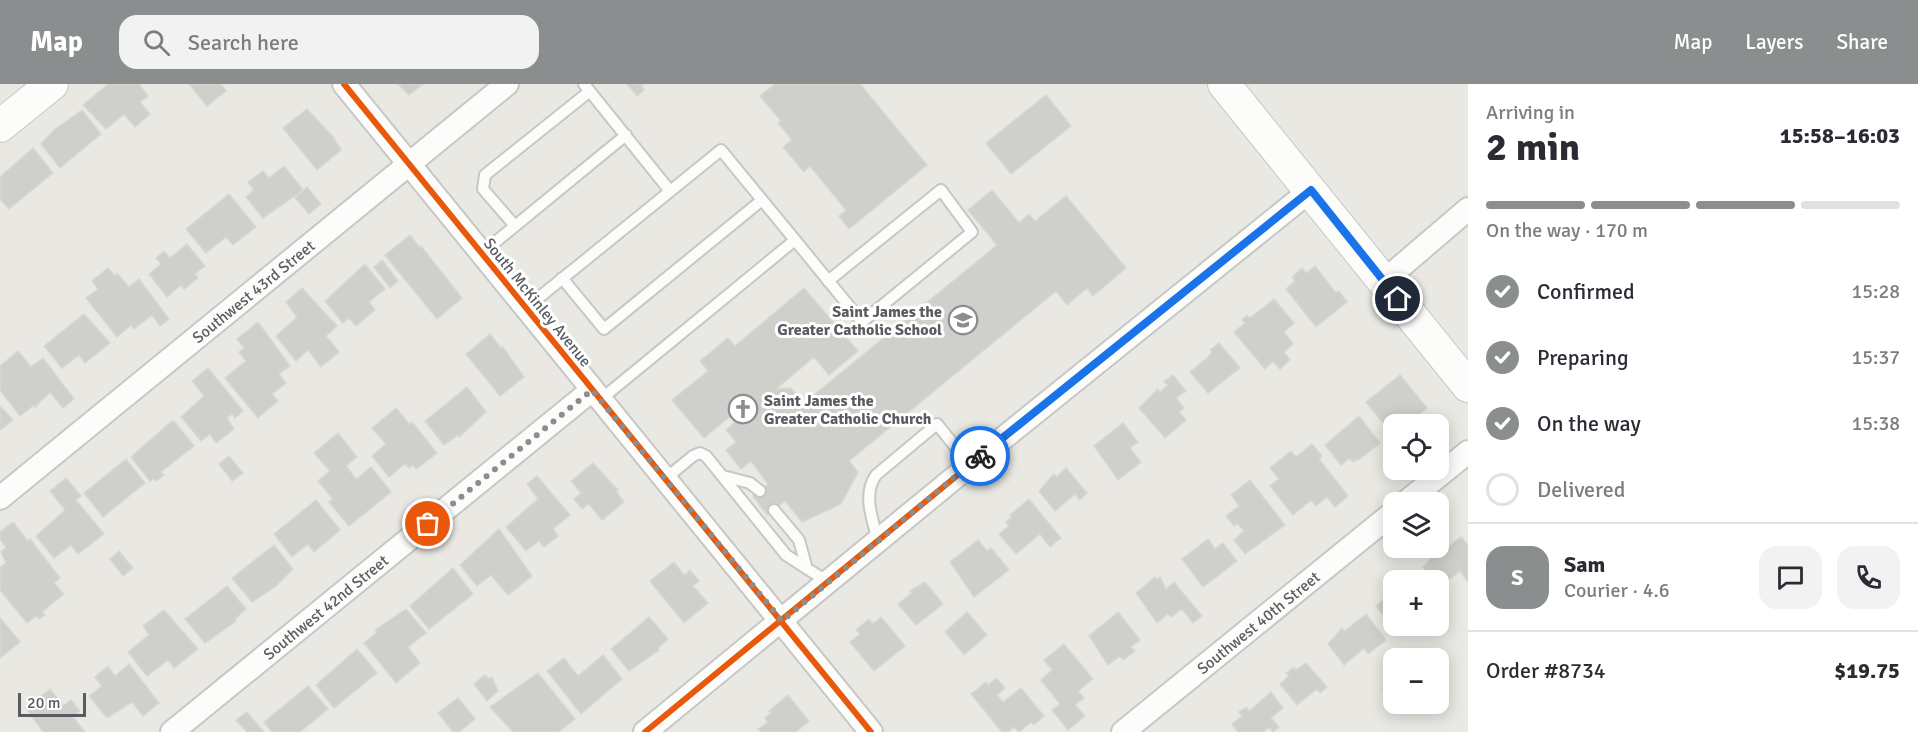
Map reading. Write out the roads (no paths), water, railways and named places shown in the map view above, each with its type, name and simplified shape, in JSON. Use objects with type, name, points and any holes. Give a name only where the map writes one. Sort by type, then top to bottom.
[{"type":"street","points":[[0,126],[52,84]]},
{"type":"street","name":"South McKinley Avenue","points":[[344,84],[871,732]]},
{"type":"street","name":"Southwest 43rd Street","points":[[0,498],[507,84]]},
{"type":"street","points":[[1224,84],[1468,386]]},
{"type":"street","points":[[645,732],[970,465],[1311,190]]},
{"type":"street","points":[[1384,281],[1468,209]]},
{"type":"street","name":"Southwest 42nd Street","points":[[172,732],[596,395]]},
{"type":"street","points":[[1418,492],[1468,452]]},
{"type":"street","name":"Southwest 40th Street","points":[[1123,732],[1383,522]]},
{"type":"lane","points":[[516,226],[483,189],[485,175],[587,88],[670,191]]},
{"type":"lane","points":[[482,253],[626,135]]},
{"type":"lane","points":[[526,308],[722,150],[862,322],[972,232],[941,190],[828,280]]},
{"type":"lane","points":[[562,278],[604,329],[762,200]]},
{"type":"lane","points":[[596,395],[795,240]]},
{"type":"lane","points":[[878,541],[868,501],[871,482],[876,475],[937,424],[970,465]]},
{"type":"lane","points":[[665,479],[693,456],[700,453],[706,456],[786,555],[829,583]]},
{"type":"lane","points":[[723,476],[750,483],[760,491]]},
{"type":"lane","points":[[774,510],[799,540],[807,569]]},
{"type":"place","name":"Saint James the Greater Catholic School","points":[[963,320]]},
{"type":"place","name":"Saint James the Greater Catholic Church","points":[[743,409]]}]
